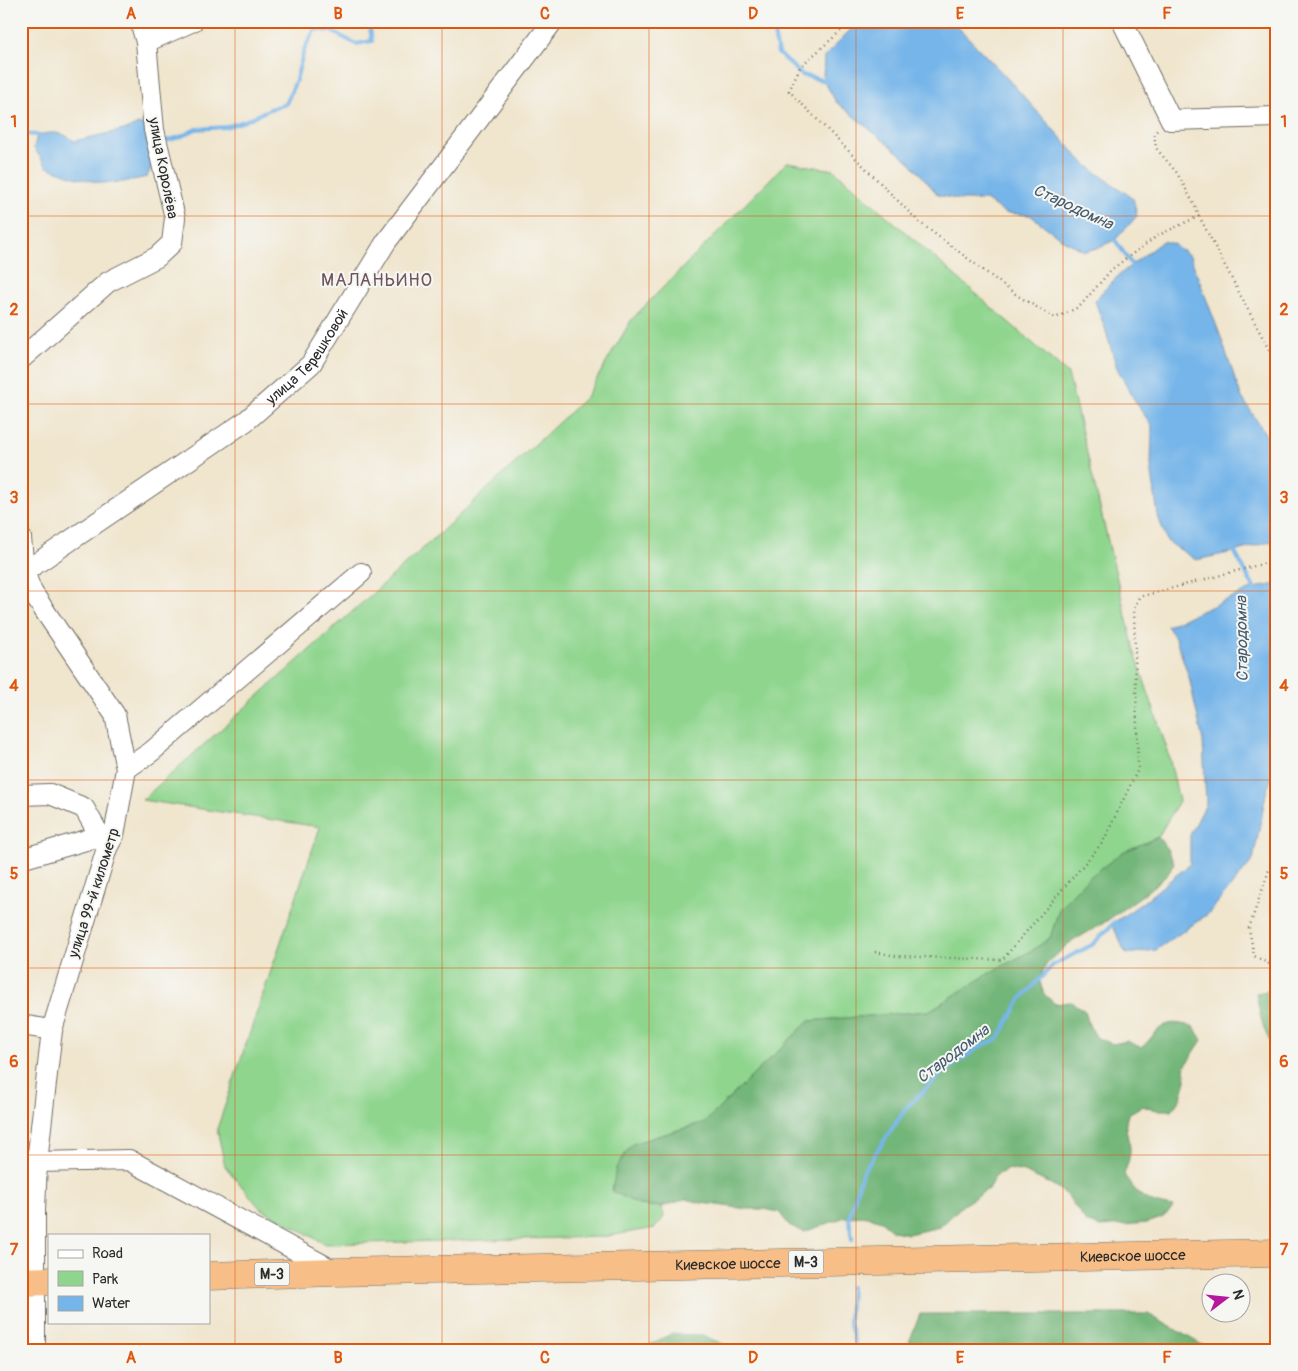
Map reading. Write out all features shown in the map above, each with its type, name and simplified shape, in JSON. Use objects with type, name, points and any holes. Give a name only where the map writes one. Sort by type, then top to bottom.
[{"type":"highway","name":"Киевское шоссе","points":[[210,1276],[1277,1253]]},
{"type":"street","name":"улица Королёва","points":[[21,359],[108,282],[157,257],[172,243],[175,218],[154,130],[146,42],[140,21]]},
{"type":"street","points":[[146,42],[193,21]]},
{"type":"street","name":"улица Терешковой","points":[[23,566],[246,421],[311,364],[386,242],[553,21]]},
{"type":"street","points":[[1117,22],[1171,120],[1277,117]]},
{"type":"street","points":[[21,538],[23,566]]},
{"type":"street","name":"улица 99-й километр","points":[[23,566],[32,592],[115,715],[126,769],[114,836],[103,842],[52,1030],[29,1160],[28,1207],[35,1281]]},
{"type":"street","points":[[126,769],[151,752],[361,573]]},
{"type":"street","points":[[21,795],[50,794],[84,808],[103,842],[21,858]]},
{"type":"street","points":[[21,1025],[52,1030]]},
{"type":"street","points":[[29,1160],[129,1160],[336,1272]]},
{"type":"street","points":[[35,1281],[35,1350]]},
{"type":"path","points":[[852,21],[800,67],[789,91],[919,222],[1018,296],[1055,318],[1080,306],[1112,269],[1157,236],[1198,216]]},
{"type":"path","points":[[1090,21],[1097,25],[1117,22]]},
{"type":"path","points":[[1171,120],[1154,133],[1156,148],[1176,174],[1195,206],[1198,216],[1277,365]]},
{"type":"path","points":[[875,952],[896,956],[1002,960],[1103,842],[1138,769],[1134,609],[1139,597],[1277,560]]},
{"type":"path","points":[[1277,847],[1249,928],[1254,956],[1277,968]]},
{"type":"green space","points":[[787,162],[834,170],[1068,374],[1134,650],[1168,752],[1179,801],[1158,837],[1123,852],[1060,907],[1050,938],[1033,950],[993,971],[929,1011],[809,1021],[705,1122],[632,1144],[639,1205],[662,1207],[664,1217],[655,1228],[602,1237],[325,1244],[260,1208],[225,1166],[217,1129],[320,827],[142,800],[440,533],[586,397],[632,319]]},
{"type":"green space","points":[[1158,837],[1174,863],[1166,876],[1108,920],[1068,944],[1046,965],[1039,979],[1044,994],[1055,1004],[1071,1002],[1085,1011],[1089,1025],[1097,1038],[1113,1044],[1127,1041],[1142,1048],[1159,1029],[1176,1023],[1194,1027],[1202,1040],[1185,1066],[1186,1081],[1181,1098],[1172,1110],[1157,1110],[1142,1106],[1128,1114],[1126,1128],[1130,1154],[1124,1174],[1144,1198],[1157,1204],[1174,1207],[1162,1218],[1147,1223],[1100,1227],[1086,1222],[1067,1195],[1053,1185],[1024,1172],[1009,1169],[996,1175],[988,1189],[963,1205],[940,1227],[908,1234],[893,1231],[881,1221],[867,1216],[845,1217],[804,1232],[789,1225],[779,1212],[701,1203],[686,1199],[662,1207],[639,1205],[612,1191],[616,1168],[632,1144],[705,1122],[809,1021],[929,1011],[1050,938],[1060,907],[1088,878],[1123,852]]},
{"type":"green space","points":[[1268,991],[1277,996],[1277,1050],[1265,1030],[1256,993]]},
{"type":"green space","points":[[920,1314],[1148,1314],[1211,1350],[906,1350]]},
{"type":"green space","points":[[671,1334],[702,1335],[737,1350],[644,1350],[643,1348]]},
{"type":"water","points":[[859,21],[952,21],[1008,79],[1081,160],[1133,198],[1137,216],[1115,240],[1085,251],[1063,240],[1030,215],[1005,213],[986,200],[961,200],[938,195],[910,162],[836,102],[823,79],[824,57]]},
{"type":"water","points":[[138,124],[145,126],[155,158],[147,177],[123,182],[102,183],[74,177],[47,167],[34,148],[37,135],[57,133],[65,135],[74,141],[128,129]]},
{"type":"water","points":[[1163,241],[1173,244],[1190,256],[1241,396],[1268,438],[1277,459],[1277,540],[1196,560],[1167,541],[1158,516],[1151,466],[1152,426],[1135,401],[1117,368],[1095,301],[1118,276]]},
{"type":"water","points":[[1277,584],[1277,768],[1267,789],[1253,860],[1208,914],[1156,950],[1126,954],[1112,924],[1142,903],[1190,864],[1190,835],[1206,804],[1203,741],[1189,677],[1176,639],[1167,626],[1254,588]]},
{"type":"waterway","points":[[162,142],[180,137],[196,129],[225,127],[245,121],[270,109],[286,104],[296,80],[304,50],[315,29],[331,31],[356,44],[372,41],[369,21]]},
{"type":"waterway","name":"Стародомна","points":[[774,21],[772,24],[778,53],[802,75],[826,81]]},
{"type":"waterway","points":[[21,134],[37,135]]},
{"type":"waterway","name":"Стародомна","points":[[1111,238],[1115,240],[1134,268]]},
{"type":"waterway","name":"Стародомна","points":[[1232,547],[1254,588],[1254,592]]},
{"type":"waterway","name":"Стародомна","points":[[852,1240],[849,1218],[862,1173],[907,1107],[941,1074],[979,1047],[998,1039],[1021,999],[1053,965],[1092,945],[1115,922]]},
{"type":"waterway","name":"Стародомна","points":[[851,1287],[849,1322],[857,1350]]},
{"type":"district","name":"МАЛАНЬИНО","points":[[377,280]]}]
